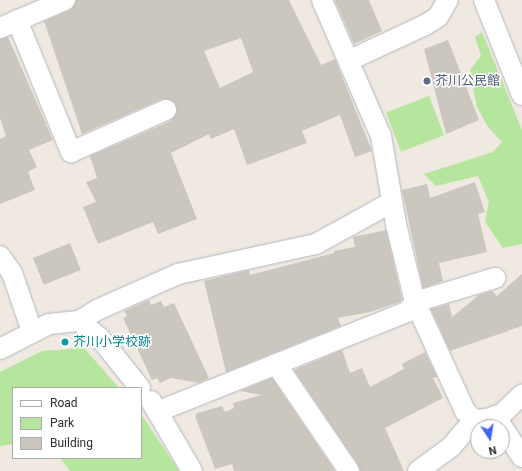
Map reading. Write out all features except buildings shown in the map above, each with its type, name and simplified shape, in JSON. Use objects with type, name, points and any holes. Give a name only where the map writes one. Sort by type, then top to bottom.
[{"type":"street","points":[[65,0],[9,24],[71,152],[166,110]]},
{"type":"street","points":[[322,0],[350,60],[381,136],[392,202],[415,302],[465,411],[473,419]]},
{"type":"street","points":[[350,60],[425,26],[438,17],[448,0]]},
{"type":"street","points":[[484,0],[522,95]]},
{"type":"street","points":[[0,349],[32,331],[49,324],[80,321],[97,310],[178,274],[316,244],[392,202]]},
{"type":"street","points":[[0,256],[12,273],[32,331]]},
{"type":"street","points":[[159,410],[407,312],[415,302],[495,278]]},
{"type":"street","points":[[80,321],[100,338],[140,387]]},
{"type":"street","points":[[276,364],[349,471]]},
{"type":"street","points":[[142,389],[159,410],[192,471]]},
{"type":"street","points":[[479,419],[502,414],[522,395]]},
{"type":"street","points":[[495,416],[522,457]]},
{"type":"street","points":[[418,471],[451,447],[470,425]]},
{"type":"green space","points":[[482,32],[522,130],[522,244],[503,248],[485,222],[489,202],[478,176],[436,186],[424,174],[493,152],[502,142],[488,127],[477,107],[473,88],[470,70],[481,56],[475,37]]},
{"type":"green space","points":[[429,96],[444,135],[401,152],[386,112]]},
{"type":"green space","points":[[84,348],[118,387],[12,387],[12,444],[0,446],[0,372],[42,351]]},
{"type":"green space","points":[[142,416],[179,471],[70,471],[61,459],[142,459]]},
{"type":"place","name":"芥川公民館","points":[[427,81]]},
{"type":"place","name":"芥川小学校跡","points":[[65,342]]}]
